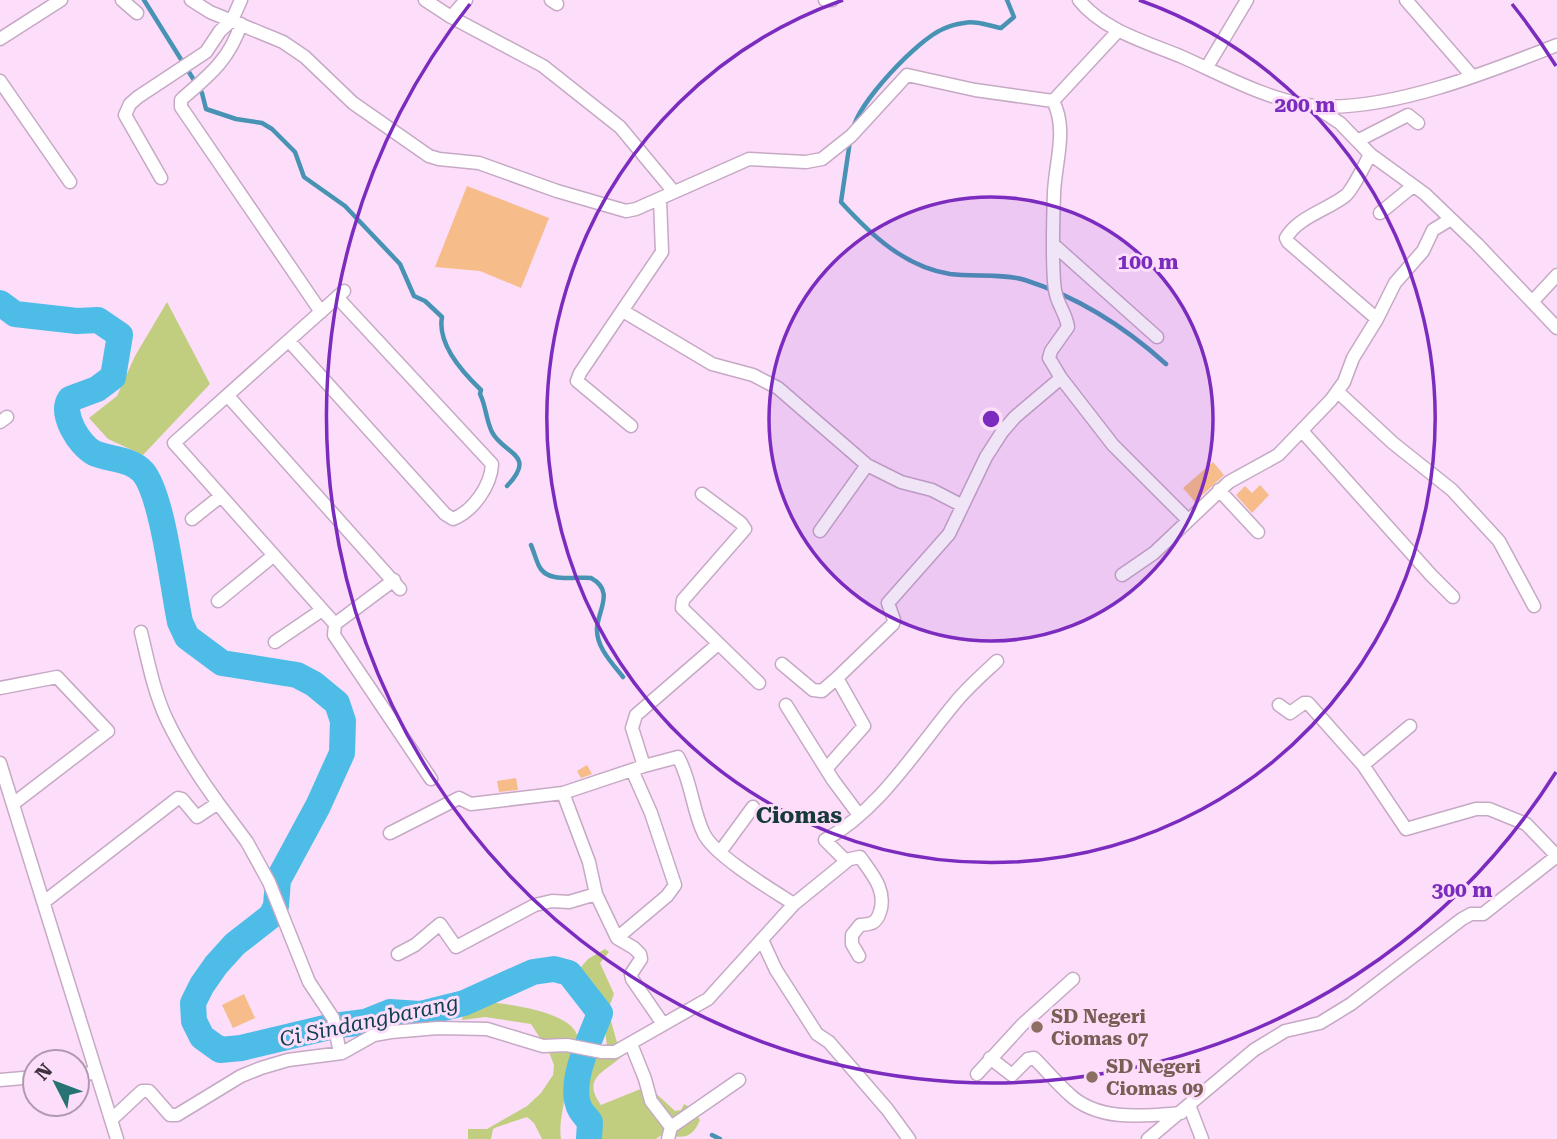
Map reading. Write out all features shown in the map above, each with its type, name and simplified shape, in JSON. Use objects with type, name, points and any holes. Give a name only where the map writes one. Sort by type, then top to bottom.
[{"type":"street","points":[[0,39],[61,0]]},
{"type":"street","points":[[122,0],[137,13]]},
{"type":"street","points":[[191,0],[210,12],[266,33],[294,49],[353,103],[429,156],[479,163],[621,210],[631,211],[749,159],[806,162],[822,159],[850,136],[907,75],[975,90],[1053,101]]},
{"type":"street","points":[[241,0],[234,44],[218,67],[181,100],[181,107],[321,312]]},
{"type":"street","points":[[425,0],[451,17],[543,66],[620,127],[674,192]]},
{"type":"street","points":[[451,17],[466,0]]},
{"type":"street","points":[[825,0],[832,0]]},
{"type":"street","points":[[1079,0],[1118,31],[1261,91],[1314,106],[1340,122],[1370,154],[1451,219],[1557,328]]},
{"type":"street","points":[[1207,67],[1247,0]]},
{"type":"street","points":[[1406,0],[1472,76]]},
{"type":"street","points":[[161,178],[125,115],[138,97],[206,51],[219,31],[237,22]]},
{"type":"street","points":[[1053,101],[1118,31]]},
{"type":"street","points":[[1314,106],[1374,103],[1472,76],[1557,45]]},
{"type":"street","points":[[0,81],[70,182]]},
{"type":"street","points":[[1053,101],[1061,124],[1054,191],[1055,298],[1068,327],[1049,358],[1061,378],[1113,444],[1188,520]]},
{"type":"street","points":[[1359,140],[1408,115],[1418,123]]},
{"type":"street","points":[[1370,154],[1360,176],[1345,197],[1324,207],[1286,237],[1288,242],[1377,319]]},
{"type":"street","points":[[1380,213],[1413,186]]},
{"type":"street","points":[[631,426],[577,381],[662,252],[660,199]]},
{"type":"street","points":[[1122,575],[1154,553],[1219,490],[1240,475],[1274,458],[1302,431],[1338,392],[1353,358],[1402,272],[1423,251],[1433,230],[1451,219]]},
{"type":"street","points":[[1054,245],[1157,338]]},
{"type":"street","points":[[1532,302],[1557,275]]},
{"type":"street","points":[[289,341],[445,514],[453,519],[463,515],[491,478],[492,464],[341,294],[174,443],[335,624],[334,635],[431,779]]},
{"type":"street","points":[[623,311],[712,364],[753,375],[778,388],[867,465],[901,482],[940,493],[961,505]]},
{"type":"street","points":[[782,664],[817,691],[822,691],[892,624],[894,620],[888,603],[944,540],[1002,432],[1015,417],[1061,378]]},
{"type":"street","points":[[1338,392],[1393,443],[1452,490],[1499,541],[1534,606]]},
{"type":"street","points":[[228,396],[397,584],[335,624]]},
{"type":"street","points":[[1302,431],[1431,576],[1453,597]]},
{"type":"street","points":[[820,531],[867,465]]},
{"type":"street","points":[[1219,490],[1258,532]]},
{"type":"street","points":[[702,494],[741,523],[745,529],[681,604],[684,611],[759,683]]},
{"type":"street","points":[[191,519],[221,496]]},
{"type":"street","points":[[218,601],[274,556]]},
{"type":"street","points":[[275,642],[322,610]]},
{"type":"street","points":[[141,632],[149,667],[167,720],[196,772],[247,842],[269,882],[309,982],[333,1018],[340,1053]]},
{"type":"street","points":[[617,938],[667,895],[675,884],[638,768],[632,728],[636,715],[718,644]]},
{"type":"street","points":[[847,860],[825,840],[859,815],[920,750],[956,702],[997,661]]},
{"type":"street","points":[[0,688],[57,677],[108,731],[13,804]]},
{"type":"street","points":[[826,769],[864,726],[837,678]]},
{"type":"street","points":[[1148,1139],[1229,1069],[1263,1044],[1285,1031],[1320,1023],[1351,1004],[1462,919],[1471,914],[1483,914],[1557,856],[1526,824],[1489,809],[1476,809],[1406,829],[1363,765],[1308,703],[1290,713],[1279,705]]},
{"type":"street","points":[[786,705],[859,815]]},
{"type":"street","points":[[1363,765],[1410,726]]},
{"type":"street","points":[[390,833],[459,799],[471,804],[563,793],[678,757],[706,838],[720,852],[794,904]]},
{"type":"street","points":[[1,771],[117,1139]]},
{"type":"street","points":[[563,793],[589,862],[596,894],[617,938],[634,947],[640,954],[641,959],[631,974],[632,979],[663,1024]]},
{"type":"street","points":[[44,902],[178,798],[182,799],[197,817],[218,803]]},
{"type":"street","points":[[720,852],[753,807]]},
{"type":"street","points":[[111,1120],[145,1090],[174,1116],[241,1076],[288,1060],[340,1053],[374,1035],[438,1028],[488,1029],[531,1043],[615,1052],[708,999],[794,904],[847,860],[861,858],[883,897],[876,921],[869,925],[860,925],[852,935],[852,944],[859,956]]},
{"type":"street","points":[[398,954],[415,945],[440,924],[456,947],[535,905],[596,894]]},
{"type":"street","points":[[762,940],[775,970],[817,1034],[829,1042],[887,1109],[909,1139]]},
{"type":"street","points":[[977,1074],[1022,1025],[1073,979]]},
{"type":"street","points":[[631,1044],[651,1101],[670,1133],[739,1080]]},
{"type":"street","points":[[990,1058],[1012,1075],[1028,1059],[1034,1058],[1069,1095],[1089,1108],[1103,1112],[1136,1115],[1185,1109]]},
{"type":"street","points":[[91,1073],[96,1073]]},
{"type":"street","points":[[0,1080],[21,1078]]},
{"type":"street","points":[[1185,1109],[1202,1139]]},
{"type":"green space","points":[[167,302],[210,384],[143,455],[108,439],[89,418],[117,396],[135,356]]},
{"type":"green space","points":[[605,949],[609,952],[600,963],[614,994],[608,1010],[621,1057],[594,1082],[595,1096],[601,1105],[648,1086],[675,1111],[681,1110],[684,1104],[693,1109],[700,1120],[694,1131],[686,1136],[663,1134],[656,1139],[596,1139],[595,1126],[586,1099],[584,1075],[588,1058],[601,1055],[607,1047],[603,1012],[572,971]]},
{"type":"green space","points":[[488,1002],[540,1011],[566,1022],[574,1030],[578,1039],[577,1053],[564,1102],[561,1139],[542,1139],[534,1123],[527,1117],[493,1129],[491,1139],[468,1139],[468,1129],[487,1129],[527,1106],[541,1093],[553,1075],[554,1065],[549,1052],[531,1024],[485,1017],[462,1020],[468,1009]]},
{"type":"building","points":[[467,186],[549,218],[521,288],[480,271],[435,267]]},
{"type":"building","points":[[1213,462],[1224,475],[1195,502],[1183,488]]},
{"type":"building","points":[[1260,485],[1269,495],[1252,513],[1236,495],[1245,486],[1252,493]]},
{"type":"building","points":[[587,765],[592,774],[581,778],[577,771]]},
{"type":"building","points":[[516,778],[518,790],[499,792],[497,781]]},
{"type":"building","points":[[244,994],[255,1018],[233,1028],[222,1005]]},
{"type":"waterway","points":[[144,0],[202,93],[206,109],[236,119],[262,123],[272,129],[295,152],[304,177],[345,206],[400,264],[414,296],[425,301],[442,317],[441,327],[447,347],[466,375],[481,390],[492,432],[519,461],[516,475],[507,486]]},
{"type":"waterway","points":[[853,129],[877,88],[919,45],[943,29],[959,24],[973,22],[1001,28],[1014,17],[1007,0]]},
{"type":"waterway","points":[[850,141],[841,202],[890,248],[934,270],[950,274],[1016,278],[1045,287],[1100,314],[1166,364]]},
{"type":"waterway","name":"Ci Sindangbarang","points":[[0,303],[15,314],[77,321],[98,320],[120,335],[113,377],[97,389],[70,399],[67,413],[77,436],[88,449],[138,467],[150,484],[162,521],[180,622],[187,637],[222,663],[297,675],[314,684],[337,703],[343,721],[342,753],[318,806],[278,880],[276,906],[271,916],[235,944],[216,965],[193,1003],[194,1021],[202,1037],[220,1050],[241,1048],[333,1026],[365,1022],[390,1012],[420,1014],[464,1003],[533,972],[554,969],[569,973],[600,1013],[582,1061],[576,1087],[580,1109],[590,1122],[589,1139]]},
{"type":"waterway","points":[[531,545],[543,572],[555,577],[591,578],[598,583],[604,595],[597,635],[606,654],[623,677]]},
{"type":"waterway","points":[[712,1135],[720,1139]]},
{"type":"place","name":"SD Negeri Ciomas 07","points":[[1037,1027]]},
{"type":"place","name":"SD Negeri Ciomas 09","points":[[1092,1077]]},
{"type":"district","name":"Ciomas","points":[[799,815]]}]
